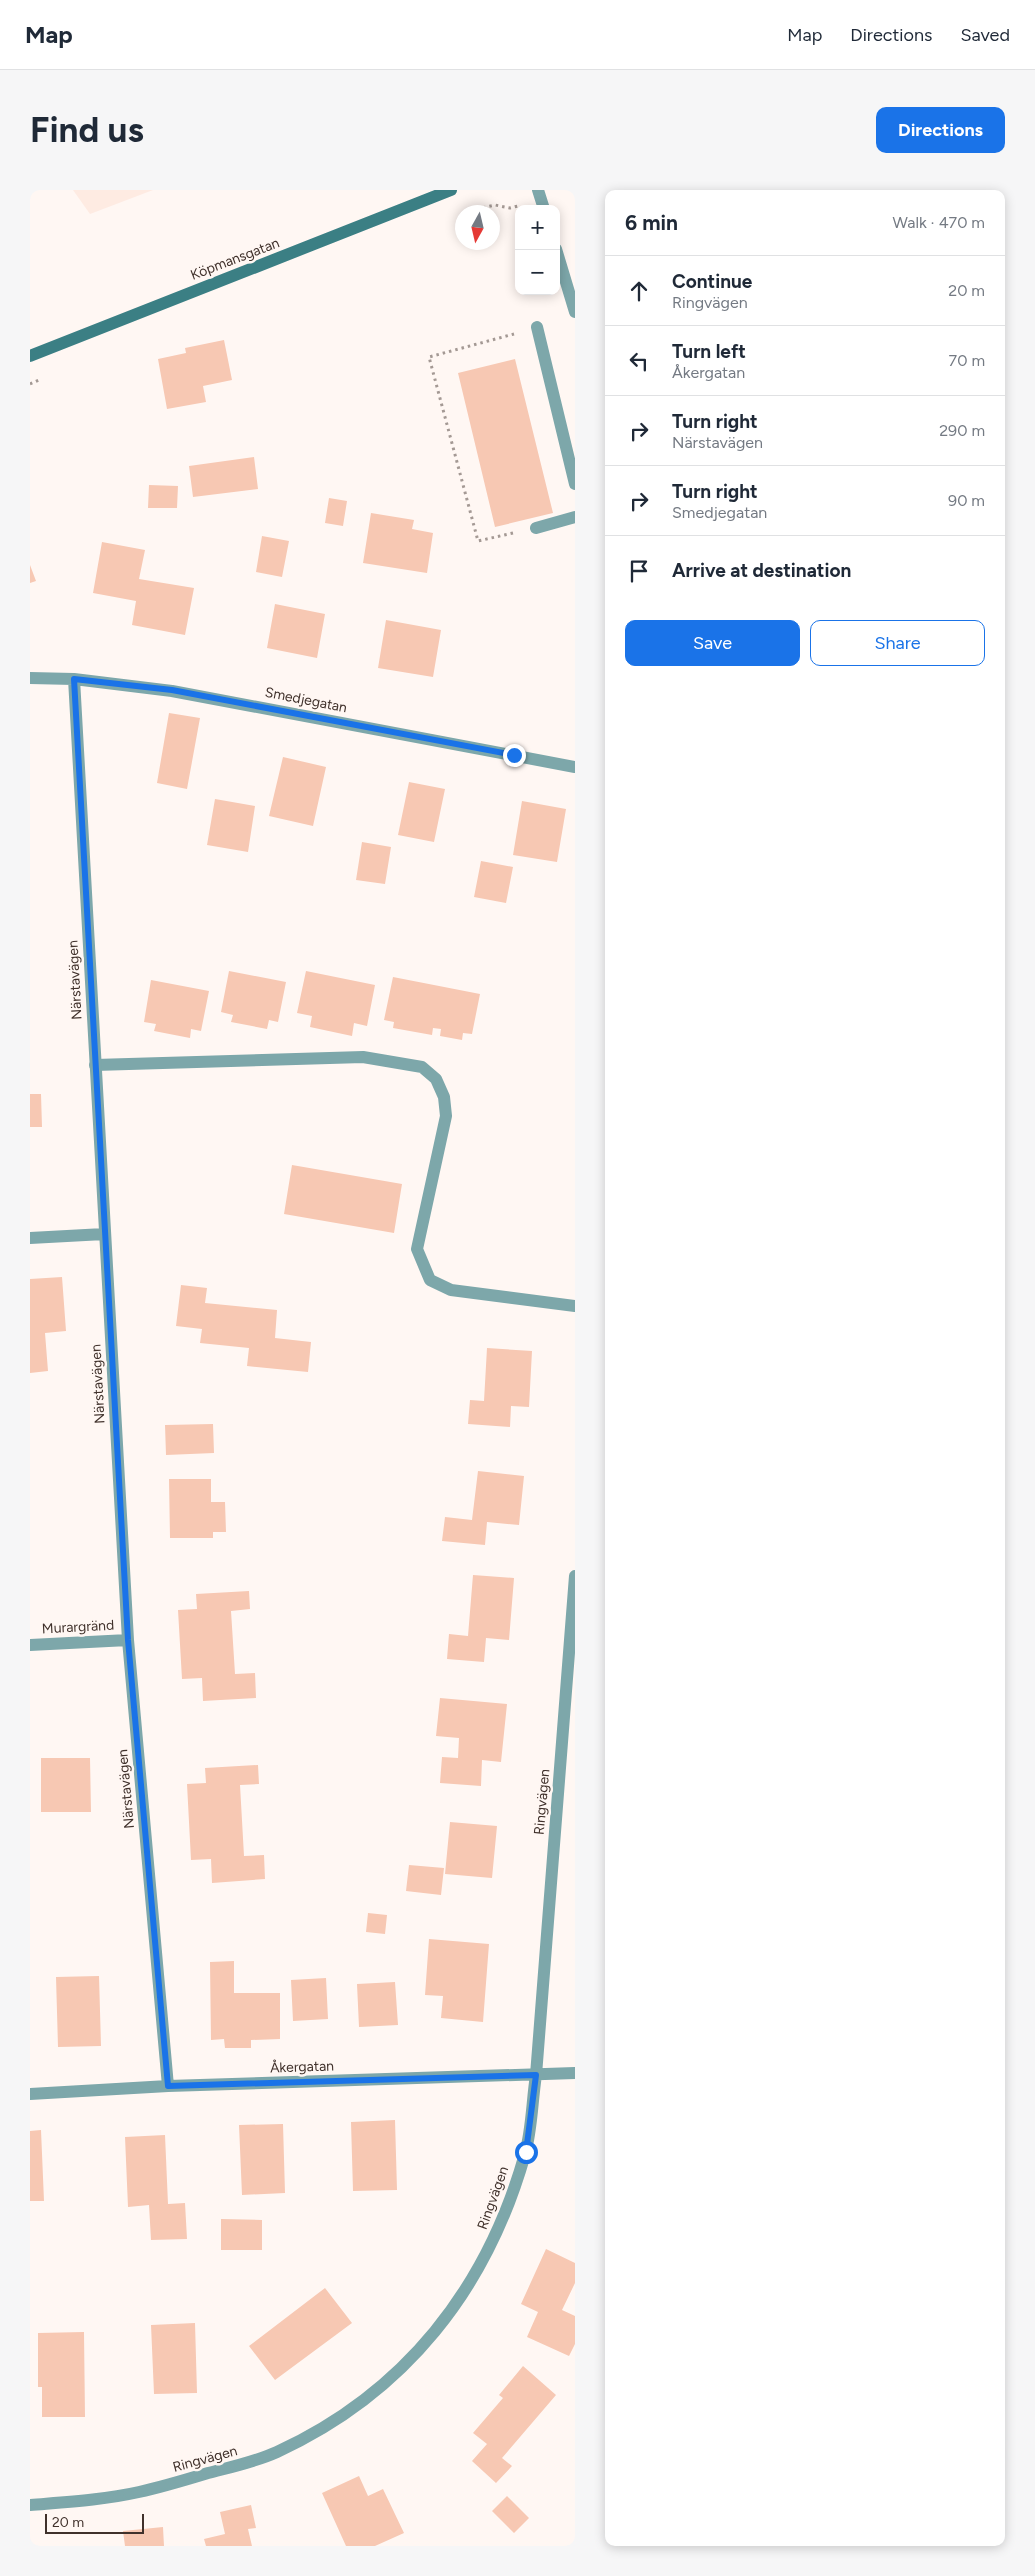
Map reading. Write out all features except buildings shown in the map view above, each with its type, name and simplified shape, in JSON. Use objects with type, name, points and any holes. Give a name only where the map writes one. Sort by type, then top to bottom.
[{"type":"street","name":"Köpmansgatan","points":[[30,356],[451,190]]},
{"type":"street","points":[[538,190],[543,205]]},
{"type":"street","points":[[556,250],[575,312]]},
{"type":"street","points":[[537,327],[575,484]]},
{"type":"street","points":[[536,528],[575,517]]},
{"type":"street","name":"Smedjegatan","points":[[30,678],[74,679],[172,690],[575,767]]},
{"type":"street","name":"Närstavägen","points":[[74,679],[128,1640],[168,2086]]},
{"type":"street","points":[[95,1065],[363,1057],[422,1067],[436,1079],[444,1096],[446,1116],[416,1249],[430,1280],[451,1290],[575,1306]]},
{"type":"street","points":[[30,1238],[104,1234]]},
{"type":"street","name":"Ringvägen","points":[[30,2505],[89,2500],[139,2492],[254,2461],[277,2452],[342,2417],[400,2371],[464,2294],[501,2226],[526,2152],[536,2075],[575,1576]]},
{"type":"street","name":"Murargränd","points":[[30,1645],[128,1640]]},
{"type":"street","name":"Åkergatan","points":[[30,2094],[168,2086],[575,2073]]},
{"type":"path","points":[[536,528],[478,541],[429,357],[537,327]]},
{"type":"shaded area","points":[[73,190],[153,190],[90,214]]},
{"type":"route","points":[[514,755],[172,690],[74,679],[128,1640],[168,2086],[536,2075],[526,2152]]}]
